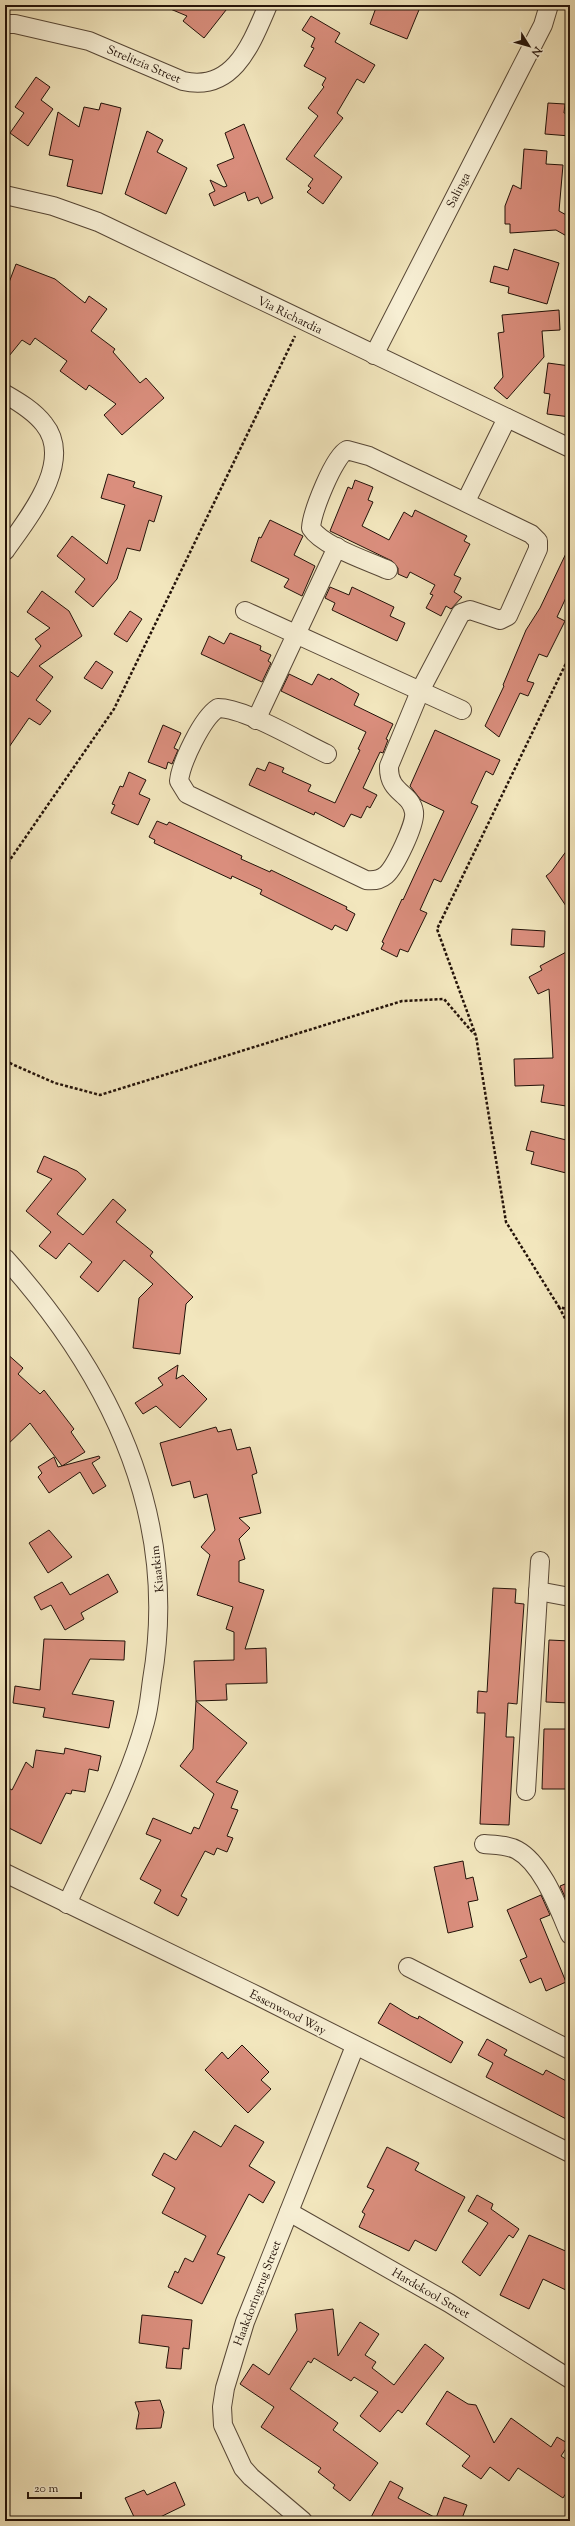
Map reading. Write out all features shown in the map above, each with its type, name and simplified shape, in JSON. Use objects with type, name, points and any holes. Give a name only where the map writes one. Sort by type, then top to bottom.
[{"type":"street","name":"Strelitzia Street","points":[[5,24],[15,24],[89,41],[183,81],[200,84],[224,76],[234,68],[251,44],[268,5]]},
{"type":"street","name":"Salinga","points":[[374,355],[543,26],[549,5]]},
{"type":"street","name":"Salinga","points":[[543,26],[560,5]]},
{"type":"street","name":"Via Richardia","points":[[5,195],[54,206],[98,222],[570,448]]},
{"type":"street","points":[[5,394],[35,414],[46,425],[54,452],[53,469],[36,506],[5,550]]},
{"type":"street","points":[[466,501],[506,418]]},
{"type":"street","points":[[327,754],[256,720],[224,708],[218,708],[208,716],[183,767],[179,782],[183,791],[204,803],[352,874],[373,881],[385,876],[391,870],[414,823],[414,811],[407,799],[394,787],[388,774],[389,766],[421,690],[461,613],[470,610],[500,620],[508,616],[538,549],[538,541],[531,534],[466,501],[369,456],[347,450],[339,457],[312,521],[311,528],[314,533],[337,547],[388,570]]},
{"type":"street","points":[[256,720],[337,547]]},
{"type":"street","points":[[245,611],[296,632],[462,710]]},
{"type":"street","name":"Kiaatkim","points":[[5,1258],[36,1292],[80,1355],[118,1424],[142,1485],[156,1553],[160,1604],[157,1652],[145,1721],[127,1772],[67,1904]]},
{"type":"street","points":[[526,1791],[540,1561]]},
{"type":"street","points":[[538,1590],[570,1597]]},
{"type":"street","points":[[484,1844],[505,1846],[518,1850],[528,1859],[537,1869],[550,1891],[570,1936]]},
{"type":"street","name":"Essenwood Way","points":[[5,1873],[258,1996],[570,2153]]},
{"type":"street","points":[[408,1967],[570,2050]]},
{"type":"street","name":"Haakdoringrug Street","points":[[303,2521],[251,2477],[243,2468],[223,2424],[222,2407],[233,2357],[355,2046]]},
{"type":"street","name":"Hardekool Street","points":[[289,2212],[449,2303],[570,2379]]},
{"type":"path","points":[[5,867],[114,709],[302,321]]},
{"type":"path","points":[[570,654],[437,929],[476,1036],[506,1222],[559,1307],[570,1328]]},
{"type":"path","points":[[5,1061],[55,1083],[100,1094],[402,1001],[444,999],[476,1036]]},
{"type":"path","points":[[559,1307],[570,1310]]},
{"type":"building","points":[[161,5],[230,5],[204,38],[183,21],[187,16]]},
{"type":"building","points":[[377,5],[421,5],[407,39],[370,24]]},
{"type":"building","points":[[311,16],[340,33],[335,42],[375,65],[364,83],[357,79],[337,113],[343,118],[314,156],[342,177],[323,204],[307,192],[311,188],[308,186],[313,179],[286,159],[318,116],[308,108],[324,87],[322,85],[326,78],[304,66],[314,48],[311,47],[315,38],[302,30]]},
{"type":"building","points":[[36,77],[50,87],[41,100],[53,109],[28,146],[10,133],[24,113],[15,107]]},
{"type":"building","points":[[101,103],[121,108],[102,194],[67,186],[73,160],[49,155],[58,112],[79,127],[84,107],[99,110]]},
{"type":"building","points":[[548,103],[565,104],[564,113],[570,114],[570,136],[545,134]]},
{"type":"building","points":[[244,124],[273,198],[261,204],[258,197],[248,201],[245,192],[214,206],[209,194],[215,191],[210,180],[224,187],[227,186],[217,165],[234,158],[225,133]]},
{"type":"building","points":[[147,131],[163,140],[157,152],[187,168],[166,214],[125,194]]},
{"type":"building","points":[[524,149],[547,151],[546,164],[563,165],[559,211],[570,217],[570,238],[556,230],[510,233],[510,224],[505,224],[505,206],[513,185],[521,189]]},
{"type":"building","points":[[514,249],[559,263],[547,304],[508,293],[509,287],[490,282],[494,266],[508,270]]},
{"type":"building","points":[[16,264],[55,279],[85,303],[89,296],[107,309],[91,331],[115,349],[113,352],[140,383],[146,378],[164,398],[122,435],[104,415],[116,404],[89,385],[86,390],[60,371],[67,361],[35,338],[30,345],[22,340],[5,361],[5,293]]},
{"type":"building","points":[[559,310],[560,330],[542,331],[544,357],[507,399],[494,388],[503,377],[498,333],[504,332],[502,315]]},
{"type":"building","points":[[548,363],[570,366],[570,417],[547,414],[550,394],[544,393]]},
{"type":"building","points":[[108,474],[135,482],[133,487],[162,496],[154,522],[149,520],[140,551],[127,548],[117,579],[93,607],[75,592],[85,579],[57,556],[72,536],[107,564],[125,505],[101,498]]},
{"type":"building","points":[[355,480],[373,487],[368,500],[373,502],[362,526],[389,540],[404,512],[412,517],[415,510],[467,536],[464,541],[470,544],[454,575],[461,578],[454,592],[462,597],[451,609],[446,606],[441,616],[426,608],[433,595],[430,594],[435,585],[410,572],[407,578],[398,574],[398,568],[392,561],[330,531],[348,487],[352,489]]},
{"type":"building","points":[[270,520],[303,536],[294,555],[315,566],[302,596],[284,587],[289,579],[251,561],[259,537],[261,538]]},
{"type":"building","points":[[570,545],[570,589],[557,617],[565,621],[547,657],[539,654],[527,681],[534,683],[528,696],[520,693],[499,737],[485,726],[504,686],[503,685],[526,630],[540,608]]},
{"type":"building","points":[[330,587],[349,595],[352,587],[394,607],[390,616],[405,623],[397,641],[332,610],[335,603],[325,598]]},
{"type":"building","points":[[42,591],[69,611],[82,636],[39,666],[53,677],[36,700],[51,711],[40,725],[29,718],[5,753],[5,668],[18,677],[41,646],[35,639],[50,628],[27,612]]},
{"type":"building","points":[[130,611],[142,619],[127,642],[114,634]]},
{"type":"building","points":[[230,633],[261,646],[260,650],[271,655],[268,661],[271,663],[262,682],[201,654],[209,636],[224,644]]},
{"type":"building","points":[[96,661],[113,672],[102,689],[84,678]]},
{"type":"building","points":[[289,674],[312,685],[318,674],[330,680],[331,678],[359,694],[354,705],[393,724],[386,739],[388,740],[383,753],[380,752],[363,788],[377,795],[370,808],[367,806],[361,818],[351,814],[344,827],[315,812],[314,815],[249,785],[257,768],[265,771],[269,762],[284,768],[282,772],[311,785],[308,791],[335,803],[360,750],[358,749],[366,732],[281,691]]},
{"type":"building","points":[[163,725],[181,733],[174,748],[178,750],[172,764],[168,762],[166,769],[148,762]]},
{"type":"building","points":[[435,730],[500,760],[493,775],[486,771],[471,803],[478,806],[441,882],[434,879],[420,910],[427,913],[408,952],[400,949],[397,957],[381,949],[384,943],[382,942],[444,811],[421,800],[410,786]]},
{"type":"building","points":[[129,772],[146,780],[139,794],[150,799],[138,825],[111,813],[115,805],[112,804],[120,786],[123,787]]},
{"type":"building","points":[[157,821],[167,825],[169,822],[242,856],[241,859],[270,872],[271,870],[347,907],[346,909],[355,914],[347,931],[335,925],[332,930],[260,894],[262,890],[232,876],[231,879],[154,843],[155,840],[149,837]]},
{"type":"building","points":[[570,846],[570,912],[546,876],[551,872]]},
{"type":"building","points":[[512,929],[545,931],[544,947],[511,945]]},
{"type":"building","points":[[570,950],[570,1080],[566,1106],[541,1102],[544,1085],[515,1086],[514,1059],[553,1058],[549,989],[538,994],[529,977],[542,970],[540,966]]},
{"type":"building","points":[[531,1131],[570,1141],[570,1174],[531,1164],[534,1152],[526,1150]]},
{"type":"building","points":[[44,1156],[77,1171],[86,1179],[57,1214],[83,1235],[113,1199],[126,1210],[116,1222],[153,1252],[150,1256],[193,1297],[186,1304],[180,1354],[133,1348],[139,1298],[153,1284],[124,1260],[98,1292],[80,1277],[92,1262],[69,1243],[56,1259],[39,1246],[51,1232],[26,1211],[52,1179],[37,1172]]},
{"type":"building","points":[[5,1352],[23,1368],[18,1374],[40,1394],[44,1390],[74,1429],[71,1432],[85,1452],[62,1466],[30,1423],[5,1447]]},
{"type":"building","points":[[178,1365],[176,1379],[183,1375],[207,1399],[180,1428],[156,1406],[143,1414],[135,1403],[163,1385],[158,1378]]},
{"type":"building","points":[[216,1427],[218,1432],[231,1429],[237,1450],[250,1447],[257,1473],[252,1475],[261,1513],[239,1518],[250,1528],[239,1539],[245,1559],[239,1561],[239,1582],[264,1590],[245,1649],[266,1648],[267,1683],[226,1684],[227,1700],[196,1701],[194,1661],[234,1660],[234,1632],[226,1629],[233,1607],[197,1595],[210,1555],[201,1547],[215,1530],[207,1494],[194,1498],[190,1481],[172,1486],[160,1443]]},
{"type":"building","points":[[99,1456],[100,1458],[92,1463],[106,1486],[93,1494],[80,1472],[49,1493],[38,1477],[42,1473],[38,1467],[54,1457],[58,1467]]},
{"type":"building","points":[[49,1530],[72,1557],[48,1573],[29,1543]]},
{"type":"building","points":[[108,1574],[118,1592],[81,1613],[84,1619],[65,1630],[51,1605],[41,1610],[34,1597],[62,1582],[70,1595]]},
{"type":"building","points":[[493,1588],[516,1589],[515,1603],[524,1604],[517,1704],[508,1703],[506,1737],[514,1737],[509,1825],[480,1824],[485,1713],[477,1713],[478,1691],[487,1692]]},
{"type":"building","points":[[44,1639],[125,1641],[124,1660],[90,1659],[72,1694],[114,1701],[109,1728],[43,1717],[45,1708],[13,1703],[15,1686],[40,1690]]},
{"type":"building","points":[[549,1640],[570,1641],[570,1703],[546,1702]]},
{"type":"building","points":[[196,1701],[247,1743],[216,1782],[238,1791],[231,1808],[238,1810],[227,1836],[233,1838],[227,1852],[217,1848],[214,1855],[205,1851],[181,1896],[187,1899],[178,1916],[154,1903],[161,1890],[140,1879],[161,1840],[146,1834],[153,1818],[191,1834],[194,1827],[199,1829],[214,1794],[180,1766],[193,1749]]},
{"type":"building","points":[[544,1729],[570,1729],[570,1789],[542,1789]]},
{"type":"building","points":[[65,1748],[101,1756],[98,1771],[89,1769],[85,1792],[72,1790],[71,1794],[66,1793],[41,1844],[5,1826],[5,1786],[12,1790],[26,1762],[33,1768],[36,1750],[64,1754]]},
{"type":"building","points":[[463,1861],[466,1879],[473,1877],[478,1900],[468,1902],[473,1927],[448,1933],[434,1867]]},
{"type":"building","points":[[570,1882],[570,1906],[569,1906],[560,1886]]},
{"type":"building","points":[[541,1895],[550,1915],[540,1919],[566,1982],[546,1991],[541,1978],[530,1983],[520,1960],[527,1957],[507,1910]]},
{"type":"building","points":[[390,2003],[411,2016],[418,2019],[419,2016],[463,2042],[451,2063],[378,2023]]},
{"type":"building","points":[[487,2039],[507,2050],[504,2055],[543,2075],[546,2070],[570,2083],[570,2121],[486,2077],[493,2063],[478,2055]]},
{"type":"building","points":[[242,2045],[269,2072],[261,2080],[271,2089],[248,2113],[205,2070],[222,2052],[228,2059]]},
{"type":"building","points":[[235,2125],[264,2142],[249,2166],[275,2182],[263,2203],[249,2194],[217,2254],[225,2257],[202,2304],[168,2287],[175,2271],[178,2273],[185,2258],[193,2262],[206,2236],[162,2213],[175,2188],[152,2175],[164,2153],[176,2160],[194,2131],[221,2147]]},
{"type":"building","points":[[387,2147],[419,2163],[415,2170],[465,2197],[436,2251],[415,2240],[409,2251],[359,2227],[365,2214],[362,2212],[374,2190],[367,2187]]},
{"type":"building","points":[[477,2195],[493,2204],[491,2209],[519,2229],[513,2238],[509,2235],[480,2276],[462,2262],[488,2223],[468,2211]]},
{"type":"building","points":[[529,2235],[570,2253],[570,2292],[543,2279],[529,2309],[500,2295]]},
{"type":"building","points":[[333,2309],[338,2356],[360,2322],[379,2334],[365,2355],[376,2362],[372,2368],[394,2385],[425,2344],[444,2358],[402,2413],[398,2410],[380,2432],[360,2416],[378,2392],[354,2377],[351,2381],[314,2358],[311,2363],[308,2361],[290,2389],[338,2423],[333,2430],[378,2463],[350,2501],[333,2488],[335,2485],[318,2472],[321,2468],[261,2427],[274,2407],[240,2384],[253,2364],[269,2375],[297,2330],[295,2314]]},
{"type":"building","points":[[142,2315],[192,2320],[189,2349],[183,2348],[181,2369],[166,2368],[169,2347],[139,2343]]},
{"type":"building","points":[[447,2391],[468,2404],[476,2405],[494,2443],[511,2418],[551,2447],[557,2437],[569,2444],[561,2456],[570,2462],[570,2487],[563,2498],[518,2468],[509,2481],[490,2467],[481,2479],[462,2466],[470,2456],[426,2424]]},
{"type":"building","points":[[160,2400],[164,2412],[161,2428],[136,2429],[139,2413],[135,2402]]},
{"type":"building","points":[[390,2481],[403,2488],[398,2498],[436,2518],[444,2497],[467,2505],[461,2521],[369,2521]]},
{"type":"building","points":[[175,2482],[185,2505],[152,2521],[136,2521],[125,2498],[144,2490],[147,2495]]}]
